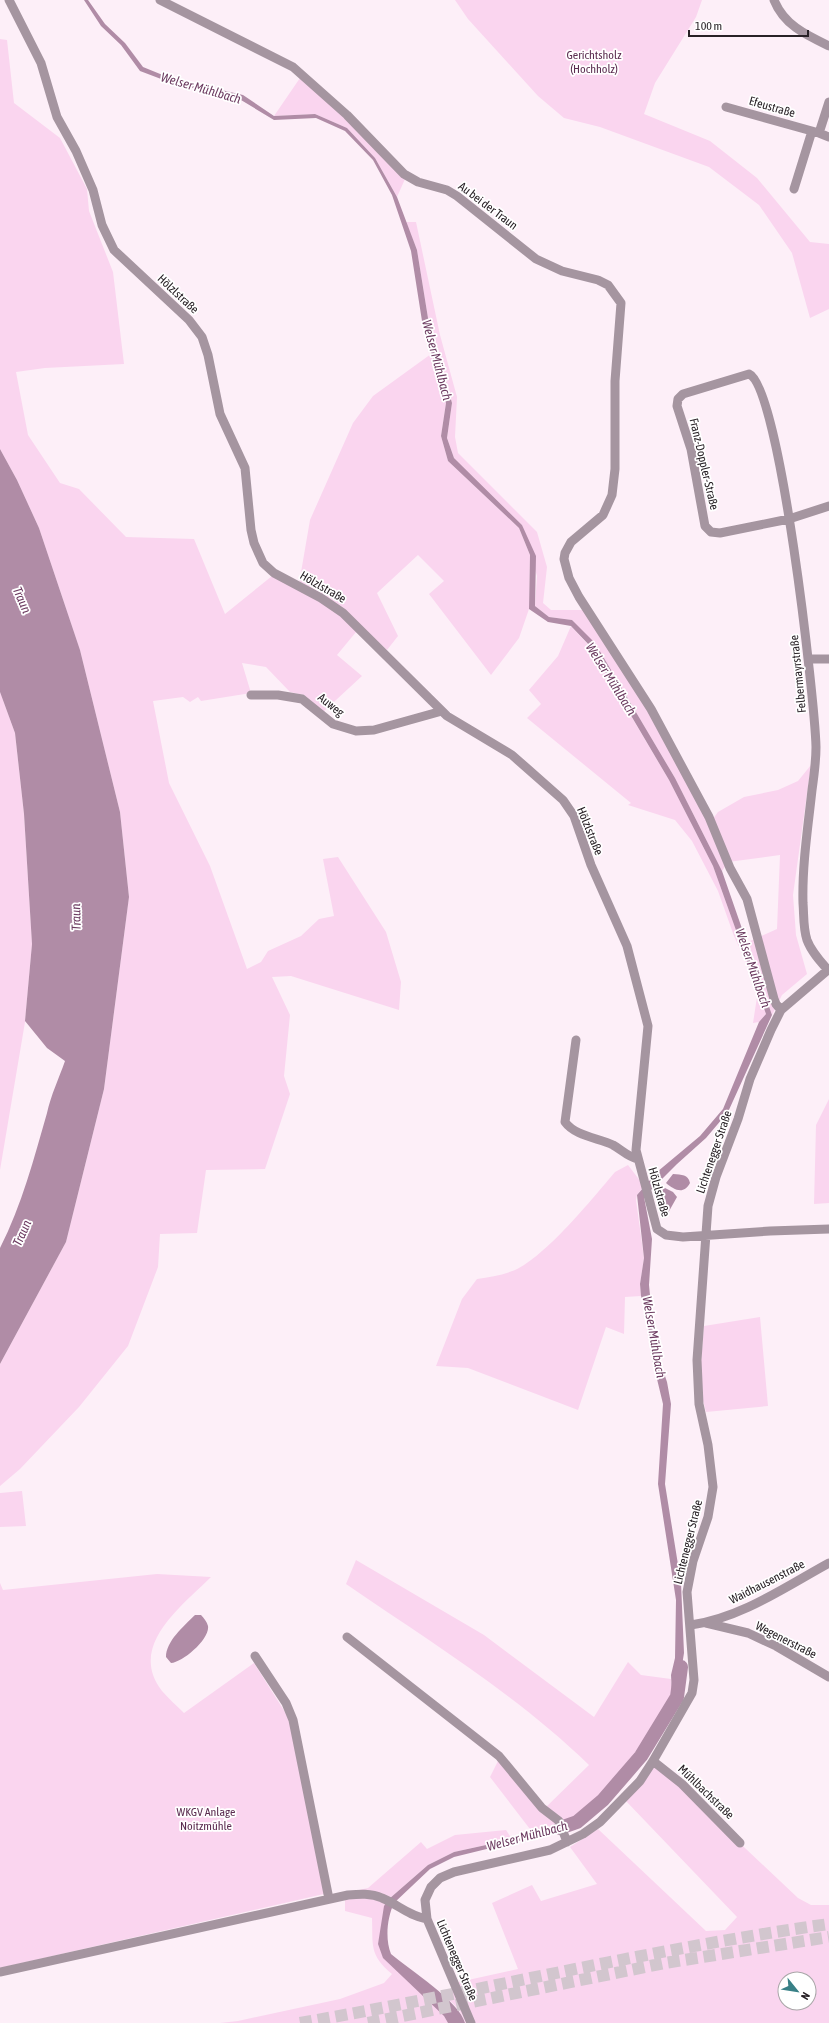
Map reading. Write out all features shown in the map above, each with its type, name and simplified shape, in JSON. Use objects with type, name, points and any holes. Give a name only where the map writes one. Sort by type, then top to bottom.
[{"type":"street","name":"Hölzlstraße","points":[[9,0],[41,63],[57,117],[76,151],[93,190],[107,238],[114,250],[189,320],[202,337],[208,355],[220,414],[245,468],[251,530],[256,549],[263,563],[274,573],[321,598],[343,613],[442,711],[457,723],[492,741],[512,755],[562,800],[577,823],[591,865],[627,946],[648,1026],[636,1139],[638,1159],[657,1229],[662,1234],[674,1237],[705,1237],[770,1231],[829,1229]]},
{"type":"street","name":"Au bei der Traun","points":[[160,0],[293,67],[347,115],[404,174],[418,182],[447,190],[457,196],[536,259],[558,269],[598,280],[608,285],[621,303],[615,381],[615,469],[612,495],[603,515],[568,547],[565,553],[564,565],[579,597],[655,716],[709,818],[727,861],[747,899],[774,1000],[781,1010]]},
{"type":"street","points":[[774,0],[783,16],[799,31],[829,46]]},
{"type":"street","points":[[794,190],[829,102]]},
{"type":"street","name":"Efeustraße","points":[[726,107],[829,137]]},
{"type":"street","name":"Franz-Doppler-Straße","points":[[752,375],[744,375],[683,394],[678,399],[677,406],[691,449],[706,526],[710,532],[720,533],[789,519]]},
{"type":"street","name":"Felbermayrstraße","points":[[752,375],[756,381],[770,425],[789,519],[809,659],[816,747],[803,885],[804,924],[810,947],[829,969]]},
{"type":"street","points":[[789,519],[829,506]]},
{"type":"street","points":[[809,659],[829,659]]},
{"type":"street","name":"Auweg","points":[[251,695],[278,694],[302,699],[333,724],[356,731],[374,730],[442,711]]},
{"type":"street","name":"Lichtenegger Straße","points":[[471,2023],[427,1919],[425,1900],[431,1887],[440,1878],[454,1872],[550,1850],[566,1838],[600,1822],[640,1781],[692,1693],[694,1680],[691,1625],[687,1592],[693,1561],[708,1517],[713,1487],[708,1444],[699,1404],[697,1360],[703,1296],[705,1237],[708,1206],[716,1177],[738,1120],[750,1079],[770,1030],[781,1010],[829,969]]},
{"type":"street","name":"Hölzlstraße","points":[[576,1040],[565,1122],[575,1130],[614,1146],[630,1157],[638,1159]]},
{"type":"street","name":"Waidhausenstraße","points":[[691,1625],[706,1623],[747,1609],[829,1563]]},
{"type":"street","name":"Wegenerstraße","points":[[706,1623],[748,1633],[776,1646],[829,1677]]},
{"type":"street","points":[[347,1637],[499,1756],[542,1808],[559,1821],[566,1838]]},
{"type":"street","points":[[255,1656],[286,1703],[293,1720],[329,1899]]},
{"type":"street","name":"Mühlbachstraße","points":[[653,1761],[682,1784],[740,1843]]},
{"type":"street","points":[[0,1972],[329,1899],[362,1894],[382,1898],[407,1913],[427,1919]]},
{"type":"green space","name":"Gerichtsholz (Hochholz)","points":[[455,0],[702,0],[696,17],[655,83],[644,114],[710,141],[757,178],[810,242],[829,244],[829,309],[810,318],[792,253],[759,205],[709,167],[600,127],[564,118],[538,96],[468,19]]},
{"type":"green space","points":[[0,39],[7,40],[14,103],[60,138],[87,189],[89,211],[113,272],[124,364],[45,368],[16,372],[28,435],[60,483],[79,489],[126,537],[194,539],[225,614],[272,576],[299,584],[310,520],[353,423],[373,396],[431,354],[446,403],[441,436],[448,461],[519,528],[530,555],[529,609],[519,638],[491,675],[429,594],[444,581],[418,555],[377,593],[398,636],[387,650],[361,626],[337,655],[362,676],[323,712],[304,695],[290,692],[266,667],[242,663],[251,693],[201,701],[198,697],[190,702],[183,697],[153,701],[169,783],[210,866],[247,969],[261,962],[268,951],[301,936],[319,919],[334,916],[323,859],[338,857],[386,932],[401,982],[399,1010],[291,976],[272,977],[290,1015],[284,1076],[290,1094],[265,1169],[206,1170],[197,1233],[160,1234],[158,1267],[128,1346],[79,1407],[20,1469],[0,1486],[0,1364],[66,1242],[104,1089],[129,897],[120,812],[80,650],[39,528],[17,480],[0,449]]},
{"type":"green space","points":[[300,78],[341,114],[405,179],[397,197],[375,158],[347,128],[315,114],[274,116]]},
{"type":"green space","points":[[406,222],[416,222],[440,335],[457,397],[455,437],[458,453],[537,532],[547,567],[543,603],[551,610],[584,610],[644,704],[709,824],[718,812],[744,797],[778,790],[798,781],[811,765],[793,895],[796,935],[807,974],[782,995],[772,1015],[748,942],[777,929],[780,855],[728,862],[722,871],[675,778],[624,692],[572,620],[549,617],[535,606],[537,576],[522,525],[454,458],[447,438],[452,403],[428,318],[417,250]]},
{"type":"green space","points":[[571,626],[590,647],[669,780],[713,866],[766,1014],[759,1022],[753,1023],[757,997],[746,962],[734,936],[718,891],[692,841],[675,820],[628,805],[631,803],[527,718],[541,704],[529,690],[558,656]]},
{"type":"green space","points":[[0,692],[15,733],[24,814],[32,944],[25,1022],[0,1170]]},
{"type":"green space","points":[[829,1099],[829,1203],[814,1204],[816,1125]]},
{"type":"green space","points":[[628,1165],[644,1186],[637,1195],[636,1200],[644,1258],[640,1284],[641,1296],[625,1297],[624,1334],[606,1327],[578,1410],[468,1368],[436,1366],[462,1299],[477,1279],[506,1273],[527,1263],[540,1253],[568,1226],[615,1172]]},
{"type":"green space","points":[[760,1317],[768,1406],[706,1412],[699,1385],[704,1326]]},
{"type":"green space","points":[[22,1491],[26,1526],[0,1527],[0,1493]]},
{"type":"green space","points":[[356,1560],[484,1635],[594,1717],[628,1662],[641,1675],[671,1679],[672,1694],[639,1753],[602,1796],[577,1818],[533,1833],[490,1777],[500,1757],[543,1810],[589,1765],[561,1739],[502,1692],[346,1584]]},
{"type":"green space","name":"WKGV Anlage Noitzmühle","points":[[157,1574],[211,1577],[174,1614],[162,1628],[154,1643],[151,1658],[153,1674],[162,1691],[184,1713],[254,1663],[290,1720],[324,1894],[0,1968],[0,1583],[3,1590]]},
{"type":"green space","points":[[655,1763],[798,1898],[811,1905],[829,1905],[829,2023],[465,2023],[454,2004],[444,1996],[459,1982],[518,1969],[492,1903],[532,1885],[541,1901],[597,1884],[570,1847],[598,1829],[706,1931],[725,1930],[737,1917],[625,1800]]},
{"type":"green space","points":[[506,1830],[512,1839],[454,1852],[428,1865],[389,1899],[378,1944],[444,2016],[448,2023],[220,2023],[238,2021],[340,1999],[384,1983],[392,1974],[379,1961],[376,1955],[373,1943],[372,1918],[345,1911],[345,1893],[368,1888],[421,1842],[427,1849],[455,1835]]},
{"type":"water","points":[[84,0],[88,0],[105,24],[125,43],[143,67],[170,78],[243,95],[274,116],[315,114],[347,128],[375,158],[397,197],[417,250],[428,318],[452,403],[447,438],[454,458],[522,525],[536,556],[535,606],[549,617],[572,620],[595,643],[675,778],[722,871],[772,1015],[728,1112],[706,1138],[644,1197],[652,1239],[649,1285],[652,1316],[657,1352],[667,1382],[671,1404],[665,1484],[681,1583],[684,1653],[677,1697],[641,1756],[603,1800],[577,1822],[560,1831],[454,1857],[430,1869],[394,1903],[390,1915],[387,1935],[391,1954],[433,1986],[454,2005],[465,2023],[448,2023],[444,2016],[383,1958],[378,1944],[384,1906],[389,1899],[428,1865],[454,1852],[513,1839],[577,1818],[602,1796],[639,1753],[672,1694],[671,1675],[675,1658],[676,1600],[658,1484],[663,1404],[651,1354],[647,1314],[641,1296],[640,1284],[644,1258],[637,1195],[657,1172],[700,1136],[723,1109],[759,1022],[766,1014],[713,866],[669,780],[590,646],[571,626],[548,622],[529,609],[530,555],[519,528],[448,461],[441,436],[446,403],[422,321],[411,251],[392,195],[373,160],[345,131],[316,118],[274,120],[241,100],[169,82],[140,71],[121,45],[101,26]]},
{"type":"water","name":"Traun","points":[[0,449],[17,480],[39,528],[80,650],[120,812],[129,897],[104,1089],[66,1242],[0,1364],[0,1248],[21,1198],[51,1100],[65,1061],[47,1048],[25,1021],[32,944],[24,814],[15,733],[0,692]]},
{"type":"water","points":[[673,1174],[686,1176],[690,1183],[688,1187],[679,1190],[672,1188],[666,1183]]},
{"type":"water","points":[[665,1188],[673,1192],[677,1197],[668,1213],[662,1214],[656,1197],[658,1193]]},
{"type":"water","points":[[195,1615],[201,1615],[207,1623],[208,1626],[205,1637],[189,1654],[176,1662],[171,1663],[166,1657],[169,1645],[176,1634]]},
{"type":"waterway","name":"Welser Mühlbach","points":[[560,1828],[577,1822],[603,1800],[641,1756],[677,1697],[681,1667]]},
{"type":"tunnel","points":[[300,2023],[630,1958],[762,1934],[829,1924]]},
{"type":"tunnel","points":[[368,2023],[665,1963],[829,1937]]}]
